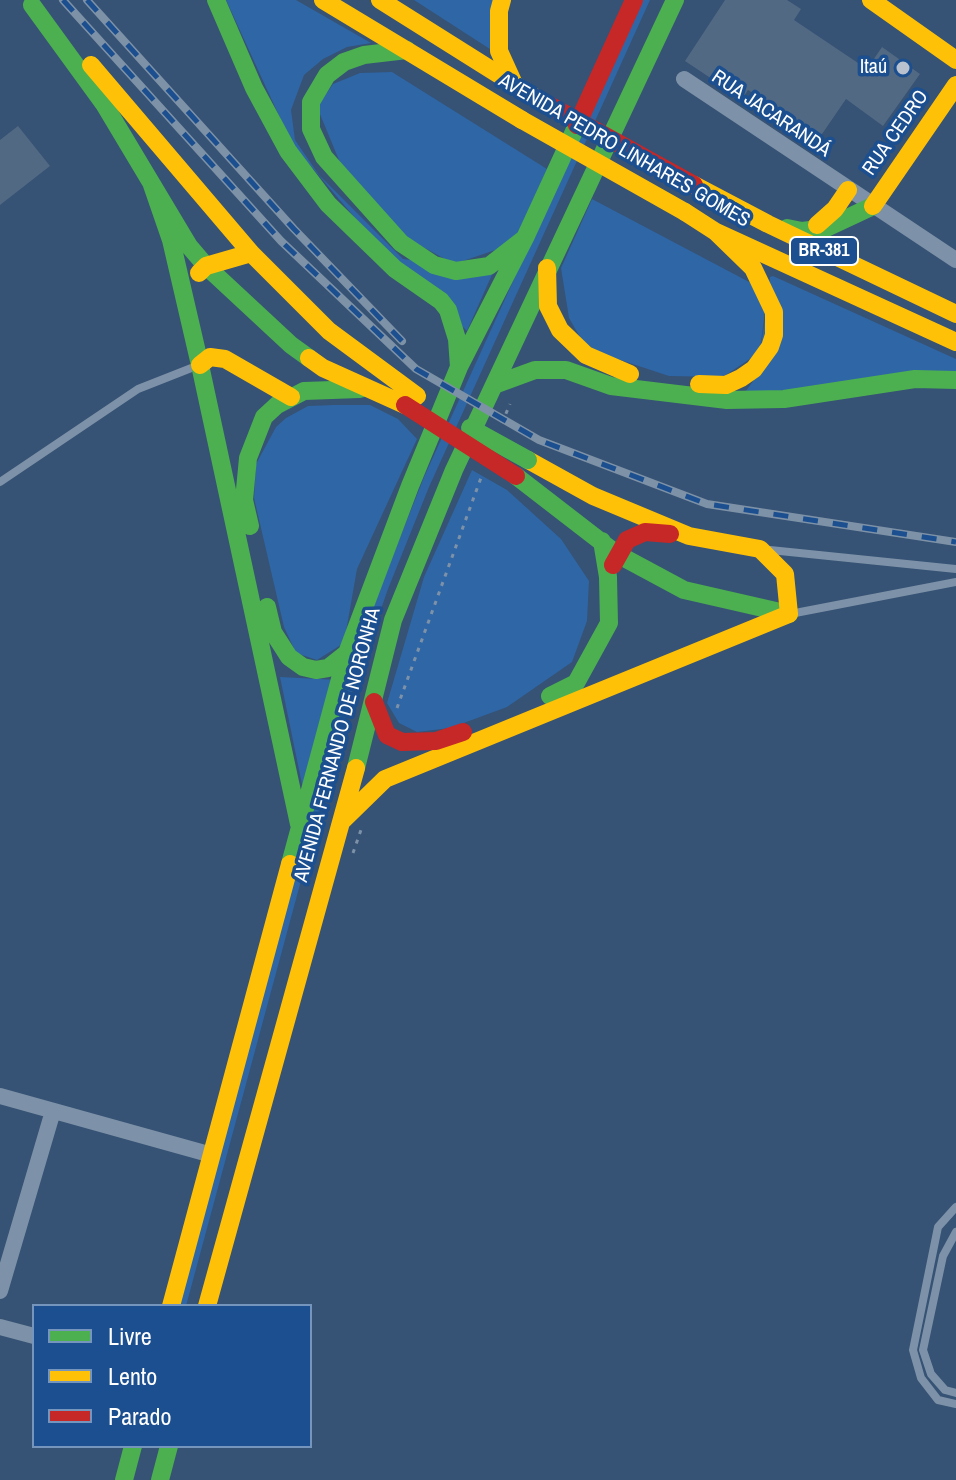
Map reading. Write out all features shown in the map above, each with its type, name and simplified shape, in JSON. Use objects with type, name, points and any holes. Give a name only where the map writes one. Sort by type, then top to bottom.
[{"type":"main road","points":[[216,0],[254,88],[288,151],[328,204],[395,269],[441,301],[448,310],[457,339],[459,367]]},
{"type":"main road","name":"AVENIDA PEDRO LINHARES GOMES","points":[[323,0],[716,232],[956,342]]},
{"type":"main road","name":"AVENIDA PEDRO LINHARES GOMES","points":[[380,0],[536,98],[694,185],[956,314]]},
{"type":"main road","points":[[502,0],[499,51],[514,84]]},
{"type":"main road","name":"AVENIDA FERNANDO DE NORONHA","points":[[172,1304],[347,653],[459,367],[525,238],[634,0]]},
{"type":"main road","name":"AVENIDA FERNANDO DE NORONHA","points":[[208,1304],[374,702],[393,620],[454,470],[675,0]]},
{"type":"main road","points":[[871,0],[956,60]]},
{"type":"main road","points":[[29,3],[104,104],[189,246],[206,266],[291,345],[323,368],[374,390],[411,401],[593,496],[689,536]]},
{"type":"main road","points":[[29,3],[85,59],[251,253],[329,331],[411,401],[617,554],[684,590],[789,614]]},
{"type":"main road","points":[[407,50],[364,55],[344,62],[327,75],[311,102],[311,129],[324,157],[401,243],[434,265],[456,271],[489,266],[525,238]]},
{"type":"main road","name":"RUA CEDRO","points":[[873,206],[956,85]]},
{"type":"main road","points":[[152,185],[171,240],[200,365],[300,833]]},
{"type":"main road","points":[[802,231],[817,225],[835,209],[848,190]]},
{"type":"main road","points":[[768,224],[802,231],[826,228],[873,206]]},
{"type":"main road","points":[[547,268],[548,306],[560,330],[586,355],[623,372],[675,383],[726,385],[754,369],[770,347],[774,335],[774,312],[753,268],[716,232]]},
{"type":"main road","points":[[184,298],[193,278],[206,266],[251,253]]},
{"type":"main road","points":[[329,331],[323,368],[298,394],[264,417],[248,458],[244,500],[273,632],[289,657],[303,667],[316,670],[328,668],[347,653]]},
{"type":"main road","points":[[200,365],[210,357],[225,359],[298,394],[374,390]]},
{"type":"main road","points":[[494,385],[535,370],[566,370],[611,386],[727,400],[784,399],[915,379],[956,380]]},
{"type":"main road","points":[[608,577],[617,554],[627,540],[645,532],[689,536],[760,549],[785,574],[789,614]]},
{"type":"main road","points":[[374,702],[387,735],[402,742],[436,741],[509,716],[576,683],[609,623],[608,577],[602,541]]},
{"type":"main road","points":[[338,825],[385,779],[789,614]]},
{"type":"main road","points":[[124,1480],[132,1448]]},
{"type":"main road","points":[[160,1480],[168,1448]]},
{"type":"street","name":"RUA JACARANDÁ","points":[[684,79],[956,260]]},
{"type":"street","points":[[0,1096],[212,1155]]},
{"type":"street","points":[[0,1291],[6,1244],[53,1111]]},
{"type":"street","points":[[0,1327],[32,1335]]},
{"type":"lane","points":[[0,482],[138,389],[200,365]]},
{"type":"lane","points":[[760,549],[956,569]]},
{"type":"lane","points":[[789,614],[956,582]]},
{"type":"lane","points":[[956,1207],[938,1227],[913,1350],[921,1378],[938,1400],[956,1404]]},
{"type":"lane","points":[[956,1232],[943,1256],[923,1350],[931,1374],[945,1390],[956,1393]]},
{"type":"path","points":[[498,434],[509,405]]},
{"type":"path","points":[[387,735],[486,463]]},
{"type":"path","points":[[351,863],[363,820]]},
{"type":"shaded area","points":[[226,0],[296,0],[371,43],[347,47],[323,59],[304,75],[291,110],[295,140],[319,175],[403,259],[494,270],[467,331],[373,239],[292,144]]},
{"type":"shaded area","points":[[414,0],[500,0],[493,51]]},
{"type":"shaded area","points":[[641,0],[650,0],[429,487],[388,589],[352,692],[187,1304],[177,1304],[361,636],[424,477]]},
{"type":"shaded area","points":[[392,72],[547,169],[516,243],[454,264],[403,236],[341,165],[317,107],[333,84],[360,73]]},
{"type":"shaded area","points":[[592,199],[753,284],[766,312],[760,352],[723,377],[669,376],[596,352],[580,337],[569,318],[561,268]]},
{"type":"shaded area","points":[[770,277],[956,359],[956,372],[743,395],[756,377]]},
{"type":"shaded area","points":[[370,405],[398,419],[417,439],[357,569],[344,643],[317,660],[296,653],[284,627],[254,498],[256,464],[276,427],[308,406]]},
{"type":"shaded area","points":[[472,470],[507,490],[561,539],[589,581],[587,621],[572,662],[507,707],[450,728],[417,732],[399,723],[387,703],[424,577]]},
{"type":"shaded area","points":[[280,677],[339,680],[304,794]]},
{"type":"building","points":[[725,0],[787,0],[801,9],[794,20],[867,69],[882,47],[920,74],[883,126],[846,99],[820,137],[748,90],[742,99],[685,61]]},
{"type":"building","points":[[18,126],[50,166],[0,205],[0,140]]},
{"type":"railway","points":[[63,0],[281,241],[416,369],[539,440],[707,504],[956,542]]},
{"type":"railway","points":[[87,0],[294,229],[402,341]]},
{"type":"traffic: fast","points":[[216,0],[254,88],[288,151],[328,204],[395,269],[441,301],[448,310],[457,339],[459,367]]},
{"type":"traffic: fast","points":[[356,768],[393,620],[454,470],[675,0]]},
{"type":"traffic: fast","points":[[32,5],[104,104],[189,246],[206,266],[309,358]]},
{"type":"traffic: fast","points":[[407,50],[364,55],[344,62],[327,75],[311,102],[311,129],[324,157],[401,243],[434,265],[456,271],[489,266],[525,238]]},
{"type":"traffic: fast","points":[[290,864],[347,653],[410,486],[459,367],[525,238],[577,125]]},
{"type":"traffic: fast","points":[[152,185],[171,240],[200,365],[299,824]]},
{"type":"traffic: fast","points":[[787,228],[802,231],[826,228],[873,206]]},
{"type":"traffic: fast","points":[[494,385],[535,370],[566,370],[611,386],[727,400],[784,399],[915,379],[956,380]]},
{"type":"traffic: fast","points":[[250,526],[244,500],[248,458],[264,417],[277,405],[304,391],[360,389]]},
{"type":"traffic: fast","points":[[470,428],[528,460]]},
{"type":"traffic: fast","points":[[516,476],[617,554],[684,590],[789,614]]},
{"type":"traffic: fast","points":[[550,696],[576,683],[609,623],[608,577],[602,541]]},
{"type":"traffic: fast","points":[[267,607],[273,632],[289,657],[303,667],[316,670],[328,668],[347,653]]},
{"type":"traffic: fast","points":[[124,1480],[132,1448]]},
{"type":"traffic: fast","points":[[160,1480],[168,1448]]},
{"type":"traffic: slow","points":[[323,0],[522,120]]},
{"type":"traffic: slow","points":[[380,0],[536,98]]},
{"type":"traffic: slow","points":[[502,0],[499,51],[514,84]]},
{"type":"traffic: slow","points":[[871,0],[956,60]]},
{"type":"traffic: slow","points":[[91,65],[251,253],[329,331],[417,396]]},
{"type":"traffic: slow","points":[[873,206],[956,85]]},
{"type":"traffic: slow","points":[[522,120],[685,212]]},
{"type":"traffic: slow","points":[[694,185],[956,314]]},
{"type":"traffic: slow","points":[[817,225],[835,209],[848,190]]},
{"type":"traffic: slow","points":[[685,212],[716,232],[956,342]]},
{"type":"traffic: slow","points":[[699,384],[726,385],[741,378],[754,369],[770,347],[774,335],[774,312],[753,268],[716,232]]},
{"type":"traffic: slow","points":[[199,273],[206,266],[251,253]]},
{"type":"traffic: slow","points":[[547,268],[548,306],[560,330],[586,355],[630,374]]},
{"type":"traffic: slow","points":[[200,365],[210,357],[225,359],[291,397]]},
{"type":"traffic: slow","points":[[309,358],[323,368],[405,405]]},
{"type":"traffic: slow","points":[[528,460],[593,496],[689,536],[760,549],[785,574],[789,614]]},
{"type":"traffic: slow","points":[[342,821],[385,779],[789,614]]},
{"type":"traffic: slow","points":[[208,1304],[356,768]]},
{"type":"traffic: slow","points":[[172,1304],[290,864]]},
{"type":"traffic: jam","points":[[577,125],[634,0]]},
{"type":"traffic: jam","points":[[536,98],[694,185]]},
{"type":"traffic: jam","points":[[405,405],[516,476]]},
{"type":"traffic: jam","points":[[613,565],[627,540],[645,532],[670,534]]},
{"type":"traffic: jam","points":[[374,702],[387,735],[402,742],[436,741],[463,732]]},
{"type":"place","name":"Itaú","points":[[903,68]]}]
